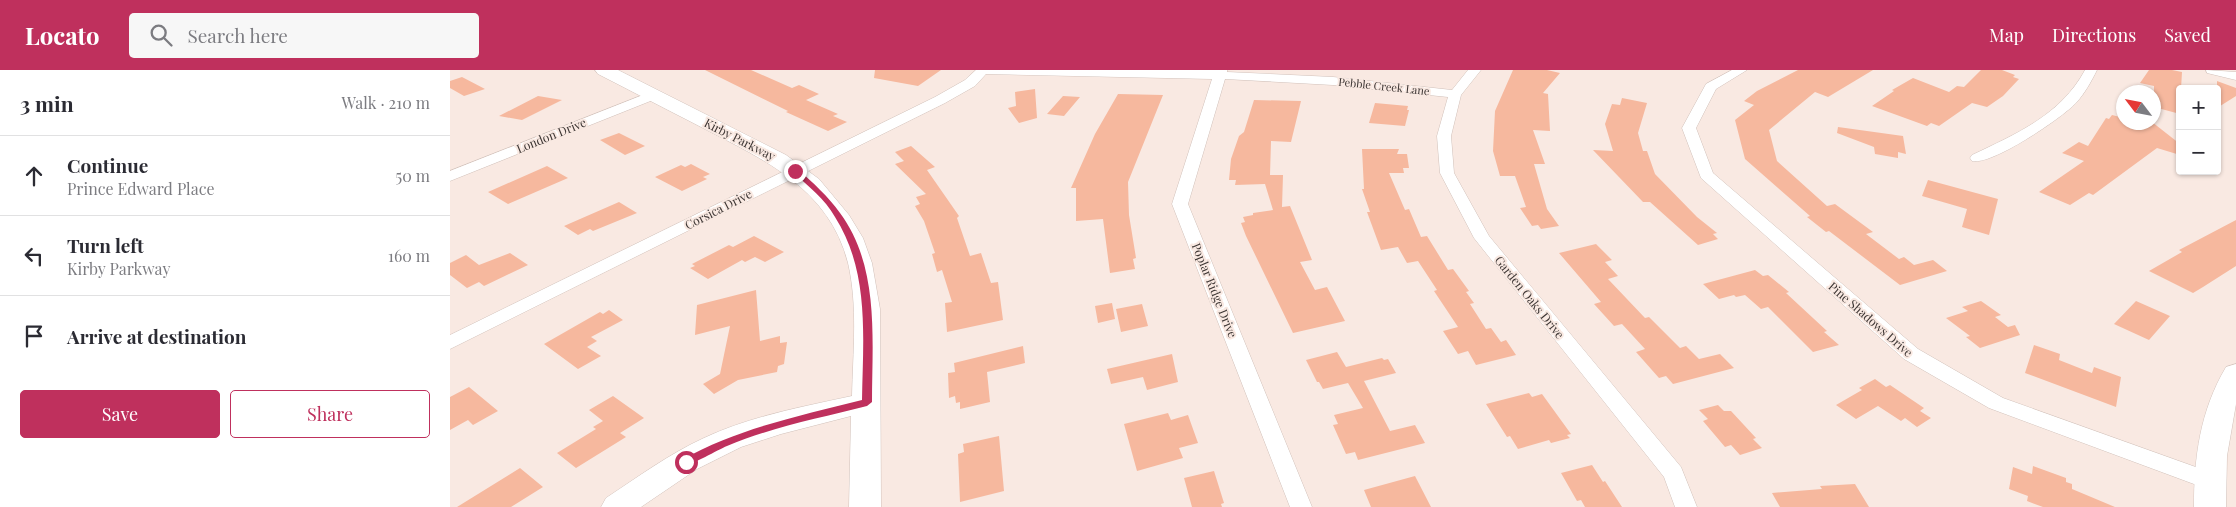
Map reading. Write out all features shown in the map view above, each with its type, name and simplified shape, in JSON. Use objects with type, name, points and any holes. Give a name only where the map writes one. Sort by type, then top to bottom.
[{"type":"main road","name":"Kirby Parkway","points":[[604,70],[761,148],[795,171],[826,199],[838,215],[851,238],[860,263],[867,309],[865,507]]},
{"type":"main road","points":[[2210,494],[2216,422],[2236,374]]},
{"type":"main road","points":[[617,507],[686,462],[730,439],[779,424],[867,402]]},
{"type":"street","name":"Pebble Creek Lane","points":[[983,70],[1220,73],[1333,81],[1455,94]]},
{"type":"street","name":"Corsica Drive","points":[[450,343],[957,91],[970,83],[983,70]]},
{"type":"street","name":"Garden Oaks Drive","points":[[1475,70],[1455,94],[1444,136],[1447,173],[1482,238],[1673,473],[1686,507]]},
{"type":"street","name":"Pine Shadows Drive","points":[[1741,70],[1711,87],[1689,128],[1706,175],[1911,354],[1996,403],[2063,429],[2210,494]]},
{"type":"street","points":[[1977,158],[2021,136],[2058,112],[2077,93],[2091,70]]},
{"type":"street","points":[[2212,70],[2236,76]]},
{"type":"street","name":"Poplar Ridge Drive","points":[[1220,73],[1180,204],[1301,507]]},
{"type":"street","name":"London Drive","points":[[450,176],[653,95]]},
{"type":"building","points":[[705,70],[751,70],[792,88],[799,85],[819,94],[806,100],[838,114],[833,116],[847,122],[828,131],[786,112],[788,111]]},
{"type":"building","points":[[875,70],[941,70],[918,86],[874,78]]},
{"type":"building","points":[[1513,70],[1547,70],[1560,73],[1543,93],[1548,94],[1550,131],[1533,130],[1545,164],[1534,164],[1547,209],[1559,226],[1541,229],[1538,225],[1532,226],[1520,208],[1526,207],[1515,176],[1500,176],[1493,151],[1495,111]]},
{"type":"building","points":[[1798,70],[1873,70],[1828,97],[1815,92],[1769,130],[1777,161],[1827,206],[1835,204],[1873,232],[1866,234],[1899,259],[1904,257],[1914,265],[1933,260],[1947,271],[1900,285],[1829,231],[1826,232],[1807,217],[1810,216],[1745,159],[1735,120],[1754,105],[1744,101],[1757,91]]},
{"type":"building","points":[[1981,70],[2002,70],[2015,75],[2013,77],[2019,79],[2003,96],[1987,107],[1972,103],[1939,126],[1931,123],[1927,126],[1872,106],[1894,91],[1892,90],[1913,78],[1949,92],[1957,86],[1964,87]]},
{"type":"building","points":[[2149,70],[2182,72],[2181,85],[2176,85],[2176,113],[2161,109],[2161,85],[2140,83]]},
{"type":"building","points":[[462,77],[485,89],[464,96],[450,88],[450,81]]},
{"type":"building","points":[[2217,81],[2236,88],[2236,96],[2221,105],[2221,85],[2217,85]]},
{"type":"building","points":[[1035,89],[1037,118],[1019,123],[1008,108],[1016,106],[1015,92]]},
{"type":"building","points":[[1118,94],[1163,95],[1128,182],[1129,215],[1136,258],[1133,259],[1135,269],[1110,273],[1103,219],[1076,221],[1076,188],[1071,188],[1095,134]]},
{"type":"building","points":[[538,96],[562,100],[522,120],[499,116]]},
{"type":"building","points":[[1063,96],[1080,97],[1064,116],[1047,114]]},
{"type":"building","points":[[1622,98],[1647,103],[1638,133],[1643,151],[1647,151],[1655,174],[1697,217],[1717,233],[1713,234],[1718,239],[1698,245],[1650,202],[1643,202],[1593,150],[1613,151],[1605,124],[1612,104],[1620,105]]},
{"type":"building","points":[[1254,100],[1301,101],[1291,142],[1271,141],[1270,175],[1283,175],[1282,207],[1290,206],[1312,260],[1300,262],[1315,290],[1327,287],[1345,321],[1293,333],[1246,236],[1241,223],[1245,222],[1243,217],[1253,215],[1253,213],[1273,210],[1265,184],[1235,185],[1236,180],[1229,180],[1231,159],[1239,136],[1244,132]]},
{"type":"building","points":[[1375,103],[1408,106],[1407,110],[1409,110],[1405,126],[1369,123]]},
{"type":"building","points":[[2112,115],[2116,116],[2116,130],[2161,129],[2176,141],[2176,154],[2157,148],[2093,195],[2089,193],[2070,205],[2039,192],[2084,161],[2062,153],[2079,142],[2088,146],[2106,118],[2109,119]]},
{"type":"building","points":[[1838,127],[1903,136],[1906,154],[1898,152],[1898,158],[1875,154],[1874,147],[1837,133]]},
{"type":"building","points":[[619,133],[645,146],[625,155],[600,140]]},
{"type":"building","points":[[911,146],[935,167],[927,170],[959,216],[957,218],[970,256],[981,253],[991,283],[998,282],[1003,320],[947,332],[945,303],[952,302],[942,270],[937,272],[932,254],[935,253],[924,221],[915,206],[920,204],[916,197],[926,194],[895,164],[904,161],[895,152]]},
{"type":"building","points":[[1362,149],[1399,149],[1397,154],[1407,154],[1409,168],[1403,168],[1404,173],[1389,173],[1405,210],[1409,209],[1421,237],[1427,236],[1448,270],[1453,269],[1469,291],[1466,292],[1474,303],[1470,304],[1486,329],[1491,328],[1501,342],[1506,340],[1516,355],[1476,365],[1468,351],[1458,354],[1443,331],[1458,327],[1434,291],[1437,290],[1418,261],[1407,263],[1398,247],[1381,250],[1367,212],[1370,212],[1362,189],[1364,189]]},
{"type":"building","points":[[691,164],[710,174],[703,177],[707,179],[682,191],[655,177],[681,165],[685,167]]},
{"type":"building","points":[[547,166],[568,178],[508,204],[488,192]]},
{"type":"building","points":[[1928,180],[1998,199],[1989,235],[1962,227],[1967,209],[1922,196]]},
{"type":"building","points":[[619,202],[637,213],[578,235],[564,226]]},
{"type":"building","points":[[2236,220],[2236,266],[2193,293],[2149,271],[2182,252],[2179,250]]},
{"type":"building","points":[[754,236],[784,252],[765,262],[755,257],[745,262],[742,260],[708,279],[690,268],[695,266],[692,264],[729,245],[733,247]]},
{"type":"building","points":[[1596,244],[1612,260],[1605,262],[1618,276],[1608,279],[1645,318],[1649,317],[1680,348],[1686,346],[1699,359],[1720,354],[1734,368],[1673,384],[1666,376],[1659,378],[1636,352],[1645,349],[1622,324],[1614,326],[1594,304],[1601,302],[1559,253]]},
{"type":"building","points":[[510,253],[528,265],[484,286],[479,282],[467,288],[450,275],[450,263],[466,255],[479,265]]},
{"type":"building","points":[[1755,270],[1763,276],[1768,275],[1789,292],[1786,293],[1827,331],[1824,332],[1839,345],[1813,352],[1768,307],[1761,309],[1745,295],[1736,297],[1734,295],[1719,299],[1703,284]]},
{"type":"building","points":[[756,290],[760,341],[780,336],[780,343],[787,342],[784,364],[778,366],[777,372],[738,380],[714,394],[703,384],[720,374],[730,326],[695,335],[697,305]]},
{"type":"building","points":[[1981,301],[2001,315],[1995,317],[2008,327],[2015,325],[2020,335],[1980,348],[1966,337],[1970,336],[1946,318],[1968,311],[1962,307]]},
{"type":"building","points":[[2136,301],[2170,316],[2149,340],[2114,324]]},
{"type":"building","points":[[1112,303],[1115,319],[1098,323],[1095,306]]},
{"type":"building","points":[[1142,304],[1148,326],[1121,332],[1116,309]]},
{"type":"building","points":[[609,310],[623,320],[591,337],[597,341],[587,347],[601,356],[578,369],[544,344],[600,312],[603,314]]},
{"type":"building","points":[[2034,345],[2060,354],[2059,360],[2092,373],[2094,367],[2121,377],[2116,407],[2025,373]]},
{"type":"building","points":[[1023,346],[1025,363],[987,372],[990,402],[960,409],[960,402],[956,403],[955,396],[949,398],[948,373],[955,372],[954,363]]},
{"type":"building","points":[[1337,352],[1346,367],[1382,358],[1384,360],[1388,359],[1396,373],[1364,381],[1390,431],[1415,425],[1425,443],[1358,460],[1355,452],[1346,454],[1333,425],[1338,424],[1334,415],[1363,408],[1348,383],[1323,389],[1319,382],[1317,382],[1306,360]]},
{"type":"building","points":[[1172,354],[1178,382],[1147,390],[1143,377],[1111,384],[1107,369]]},
{"type":"building","points":[[1875,379],[1886,387],[1890,385],[1924,408],[1920,411],[1931,418],[1917,427],[1905,418],[1901,421],[1878,406],[1856,419],[1836,405],[1862,390],[1859,388]]},
{"type":"building","points":[[469,387],[498,411],[473,425],[468,420],[450,430],[450,397]]},
{"type":"building","points":[[1529,393],[1532,397],[1542,394],[1571,434],[1567,435],[1570,438],[1551,443],[1549,440],[1518,449],[1510,436],[1507,437],[1486,404]]},
{"type":"building","points":[[613,396],[644,418],[620,433],[626,437],[576,468],[557,453],[596,429],[593,427],[603,421],[589,410]]},
{"type":"building","points":[[1718,405],[1724,411],[1731,411],[1756,438],[1753,439],[1762,448],[1740,455],[1731,445],[1725,447],[1703,421],[1708,419],[1699,410]]},
{"type":"building","points":[[1168,413],[1171,420],[1188,415],[1198,443],[1179,448],[1183,458],[1137,471],[1124,424]]},
{"type":"building","points":[[999,436],[1004,491],[960,502],[958,454],[964,452],[963,444]]},
{"type":"building","points":[[1592,465],[1622,507],[1585,507],[1581,500],[1577,501],[1561,473]]},
{"type":"building","points":[[2033,466],[2066,478],[2066,482],[2072,484],[2072,489],[2115,507],[2043,507],[2027,501],[2028,496],[2009,489],[2013,467],[2032,474]]},
{"type":"building","points":[[520,468],[543,487],[511,507],[457,507]]},
{"type":"building","points":[[1214,471],[1224,503],[1221,504],[1222,507],[1192,507],[1184,478]]},
{"type":"building","points":[[1415,476],[1431,507],[1371,507],[1364,490]]},
{"type":"building","points":[[1855,484],[1869,507],[1780,507],[1772,493],[1822,489],[1820,486]]},
{"type":"route","points":[[686,462],[730,439],[779,424],[867,402],[867,309],[860,263],[851,238],[838,215],[826,199],[795,171]]}]
